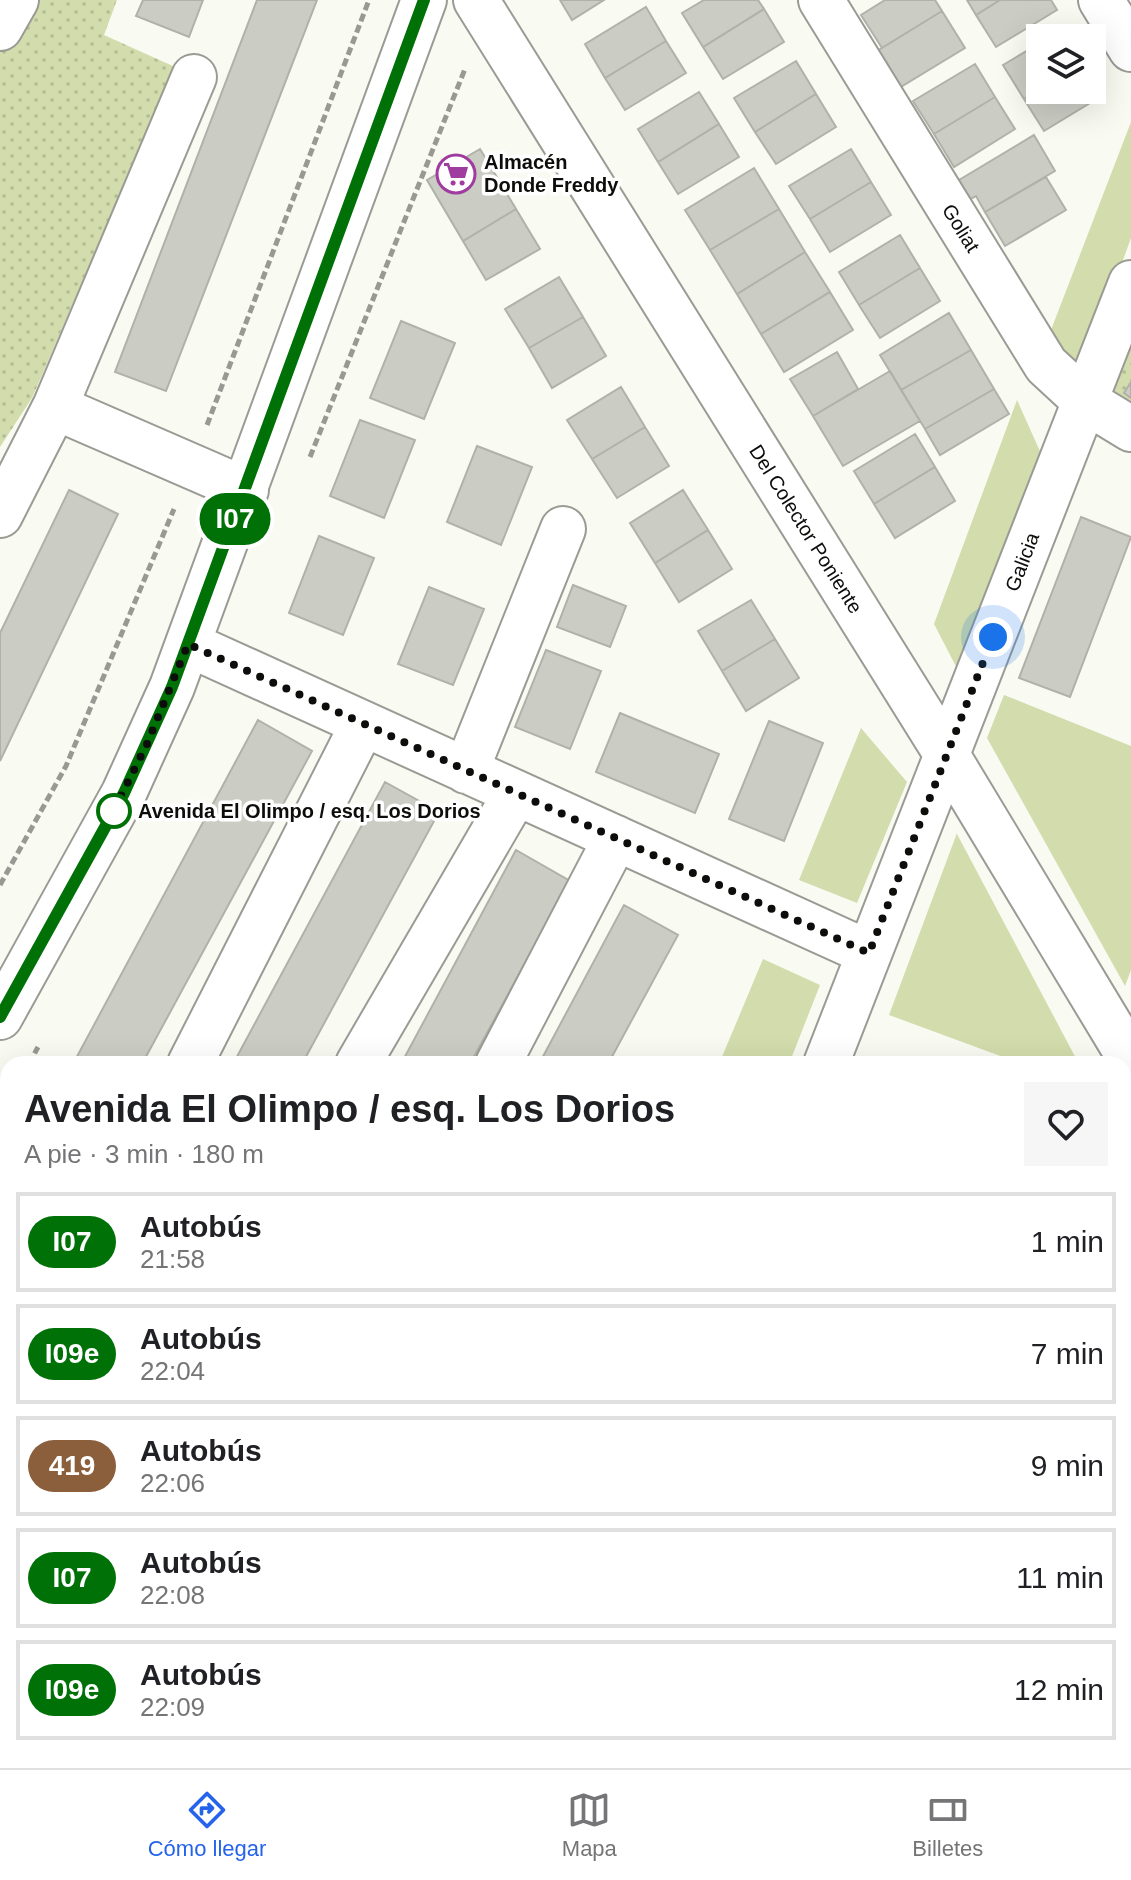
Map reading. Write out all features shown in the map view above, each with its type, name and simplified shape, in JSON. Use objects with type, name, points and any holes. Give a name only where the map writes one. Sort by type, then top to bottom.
[{"type":"street","points":[[0,28],[16,0]]},
{"type":"street","points":[[0,1017],[124,793],[188,644],[424,0]]},
{"type":"street","name":"Goliat","points":[[821,0],[1046,365],[1085,401],[1131,429]]},
{"type":"street","points":[[1101,0],[1131,49]]},
{"type":"street","name":"Del Colector Poniente","points":[[481,8],[947,755],[1129,1056]]},
{"type":"street","points":[[0,515],[55,407],[194,77]]},
{"type":"street","name":"Galicia","points":[[829,1056],[1131,283]]},
{"type":"street","points":[[55,407],[246,490]]},
{"type":"street","points":[[466,771],[563,529]]},
{"type":"street","points":[[188,644],[869,953]]},
{"type":"street","points":[[194,1056],[363,724]]},
{"type":"street","points":[[363,1056],[516,793]]},
{"type":"street","points":[[502,1056],[616,838]]},
{"type":"path","points":[[0,885],[66,766],[191,466],[369,0]]},
{"type":"path","points":[[304,471],[481,8]]},
{"type":"green space","points":[[28,0],[117,0],[104,35],[175,67],[32,398],[0,447],[0,51]]},
{"type":"green space","points":[[1131,122],[1131,238],[1085,365],[1069,372],[1046,343]]},
{"type":"green space","points":[[1131,296],[1131,412],[1104,395]]},
{"type":"green space","points":[[1017,400],[1043,458],[961,676],[934,624]]},
{"type":"green space","points":[[1004,695],[1131,746],[1131,970],[1125,986],[987,738]]},
{"type":"green space","points":[[861,728],[907,782],[857,903],[799,880]]},
{"type":"green space","points":[[957,833],[1075,1056],[1000,1056],[889,1015]]},
{"type":"green space","points":[[763,959],[820,985],[792,1056],[722,1056]]},
{"type":"building","points":[[143,0],[203,0],[189,37],[136,16]]},
{"type":"building","points":[[257,0],[317,0],[166,391],[115,372]]},
{"type":"building","points":[[560,0],[604,0],[572,20]]},
{"type":"building","points":[[704,0],[758,0],[764,9],[703,47],[682,13]]},
{"type":"building","points":[[885,0],[935,0],[942,11],[882,48],[861,15]]},
{"type":"building","points":[[967,0],[1000,0],[976,15]]},
{"type":"building","points":[[1000,0],[1051,0],[1057,10],[1034,24],[1026,24],[1026,29],[996,47],[976,15]]},
{"type":"building","points":[[646,7],[666,41],[605,78],[585,44]]},
{"type":"building","points":[[764,9],[784,42],[723,79],[703,47]]},
{"type":"building","points":[[942,11],[965,48],[894,91],[872,54]]},
{"type":"building","points":[[666,41],[686,73],[625,110],[605,78]]},
{"type":"building","points":[[1026,51],[1026,98],[1024,99],[1003,65]]},
{"type":"building","points":[[796,61],[816,94],[755,132],[734,98]]},
{"type":"building","points":[[975,64],[995,97],[934,134],[913,101]]},
{"type":"building","points":[[699,92],[719,124],[658,162],[638,129]]},
{"type":"building","points":[[816,94],[836,127],[776,164],[755,132]]},
{"type":"building","points":[[995,97],[1015,129],[954,167],[934,134]]},
{"type":"building","points":[[1027,104],[1089,104],[1044,131]]},
{"type":"building","points":[[719,124],[739,157],[678,194],[658,162]]},
{"type":"building","points":[[1034,135],[1055,171],[985,212],[976,196],[965,202],[954,183]]},
{"type":"building","points":[[480,149],[516,209],[463,241],[427,180]]},
{"type":"building","points":[[851,149],[871,182],[810,219],[789,186]]},
{"type":"building","points":[[754,168],[779,209],[710,250],[685,210]]},
{"type":"building","points":[[1046,177],[1066,210],[1005,246],[985,212]]},
{"type":"building","points":[[871,182],[891,215],[830,252],[810,219]]},
{"type":"building","points":[[516,209],[540,249],[486,280],[463,241]]},
{"type":"building","points":[[779,209],[805,252],[737,294],[710,250]]},
{"type":"building","points":[[900,235],[920,268],[859,305],[839,272]]},
{"type":"building","points":[[805,252],[830,292],[761,334],[737,294]]},
{"type":"building","points":[[920,268],[940,301],[880,338],[859,305]]},
{"type":"building","points":[[559,277],[583,317],[529,348],[505,309]]},
{"type":"building","points":[[830,292],[853,330],[784,372],[761,334]]},
{"type":"building","points":[[949,313],[971,350],[901,390],[880,355]]},
{"type":"building","points":[[583,317],[606,356],[552,388],[529,348]]},
{"type":"building","points":[[401,321],[455,343],[424,419],[370,398]]},
{"type":"building","points":[[971,350],[994,389],[925,429],[901,390]]},
{"type":"building","points":[[837,352],[858,389],[813,416],[790,379]]},
{"type":"building","points":[[890,371],[920,421],[843,466],[813,416]]},
{"type":"building","points":[[1131,382],[1131,398],[1124,393]]},
{"type":"building","points":[[621,387],[645,427],[592,459],[567,420]]},
{"type":"building","points":[[994,389],[1009,414],[940,455],[925,429]]},
{"type":"building","points":[[360,420],[415,440],[384,518],[330,496]]},
{"type":"building","points":[[645,427],[669,466],[617,498],[592,459]]},
{"type":"building","points":[[915,434],[935,467],[874,504],[854,471]]},
{"type":"building","points":[[477,446],[532,467],[501,545],[447,522]]},
{"type":"building","points":[[935,467],[955,501],[895,538],[874,504]]},
{"type":"building","points":[[69,490],[118,514],[0,761],[0,633]]},
{"type":"building","points":[[683,490],[708,530],[655,563],[630,523]]},
{"type":"building","points":[[1081,517],[1131,537],[1070,697],[1019,678]]},
{"type":"building","points":[[708,530],[732,569],[679,602],[655,563]]},
{"type":"building","points":[[319,536],[374,558],[343,635],[289,613]]},
{"type":"building","points":[[573,585],[626,606],[610,647],[557,627]]},
{"type":"building","points":[[429,587],[484,609],[453,685],[398,664]]},
{"type":"building","points":[[751,600],[775,639],[722,671],[698,631]]},
{"type":"building","points":[[775,639],[799,678],[746,711],[722,671]]},
{"type":"building","points":[[546,650],[601,671],[570,749],[515,727]]},
{"type":"building","points":[[620,713],[719,754],[695,813],[596,772]]},
{"type":"building","points":[[258,720],[312,751],[146,1056],[77,1056]]},
{"type":"building","points":[[769,721],[823,743],[784,841],[729,819]]},
{"type":"building","points":[[385,782],[439,812],[306,1056],[237,1056]]},
{"type":"building","points":[[516,850],[570,881],[474,1056],[405,1056]]},
{"type":"building","points":[[624,905],[678,935],[612,1056],[543,1056]]},
{"type":"bus line","name":"I07","points":[[0,1017],[124,793],[172,687],[424,0]]},
{"type":"place","name":"Almacén Donde Freddy","points":[[456,174]]},
{"type":"place","name":"Avenida El Olimpo / esq. Los Dorios","points":[[114,811]]},
{"type":"route","points":[[114,811],[111,816],[147,744],[188,644],[869,953],[993,637]]}]
